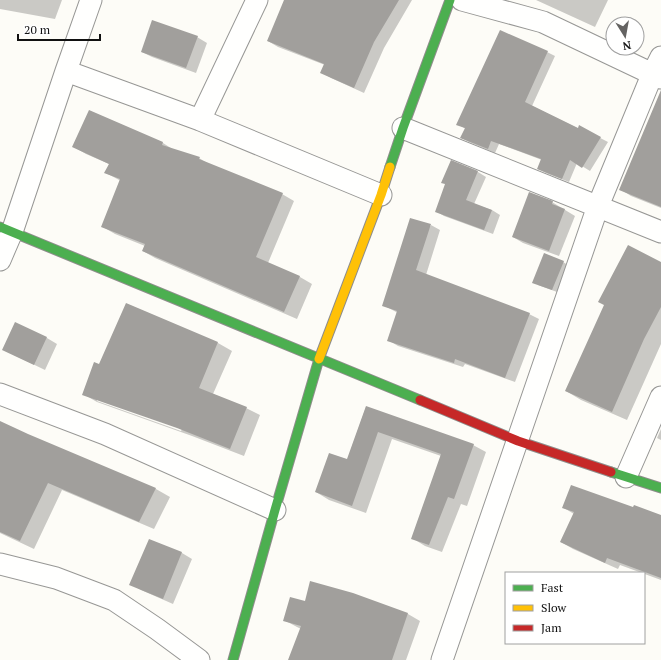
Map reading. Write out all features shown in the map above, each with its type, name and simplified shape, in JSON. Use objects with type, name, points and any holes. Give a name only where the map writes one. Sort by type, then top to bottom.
[{"type":"main road","points":[[233,660],[319,360],[381,195],[403,128],[450,0]]},
{"type":"main road","points":[[6,230],[518,441],[661,488]]},
{"type":"street","points":[[0,260],[6,230],[91,0]]},
{"type":"street","points":[[200,120],[257,0]]},
{"type":"street","points":[[442,660],[598,206],[658,70],[543,22],[462,0]]},
{"type":"street","points":[[66,71],[200,120],[381,195]]},
{"type":"street","points":[[403,128],[661,232]]},
{"type":"street","points":[[0,394],[105,434],[275,510]]},
{"type":"street","points":[[626,477],[661,397]]},
{"type":"street","points":[[0,564],[56,578],[114,600],[199,660]]},
{"type":"building","points":[[284,0],[399,0],[374,42],[354,88],[320,73],[324,64],[267,41]]},
{"type":"building","points":[[152,20],[198,36],[186,68],[141,52]]},
{"type":"building","points":[[500,30],[548,51],[525,102],[578,128],[579,125],[601,137],[582,168],[570,160],[562,179],[537,169],[541,159],[491,141],[488,149],[460,138],[465,128],[456,125]]},
{"type":"building","points":[[661,90],[661,207],[619,190]]},
{"type":"building","points":[[89,110],[163,142],[162,145],[200,157],[199,159],[283,193],[256,257],[300,276],[284,312],[142,251],[145,244],[101,227],[120,179],[104,173],[109,164],[72,147]]},
{"type":"building","points":[[451,160],[478,171],[466,200],[492,210],[484,230],[435,212],[445,184],[441,183]]},
{"type":"building","points":[[529,192],[553,201],[552,204],[565,209],[549,251],[512,237]]},
{"type":"building","points":[[410,218],[431,224],[416,270],[530,313],[505,378],[455,359],[454,363],[387,341],[397,311],[382,306]]},
{"type":"building","points":[[628,245],[661,262],[661,307],[644,339],[612,412],[565,391],[604,305],[598,302]]},
{"type":"building","points":[[544,253],[564,261],[552,290],[532,283]]},
{"type":"building","points":[[126,303],[218,342],[199,388],[247,407],[230,449],[177,428],[82,395],[94,362],[99,364]]},
{"type":"building","points":[[15,322],[47,337],[34,365],[2,350]]},
{"type":"building","points":[[366,406],[474,444],[454,499],[448,497],[429,545],[411,539],[441,454],[378,432],[352,506],[315,492],[329,453],[347,459]]},
{"type":"building","points":[[0,421],[156,488],[139,522],[48,483],[20,541],[0,532]]},
{"type":"building","points":[[571,485],[633,507],[634,505],[661,515],[661,578],[607,558],[605,563],[560,542],[574,512],[562,508]]},
{"type":"building","points":[[149,539],[182,552],[163,599],[129,585]]},
{"type":"building","points":[[310,581],[353,593],[408,613],[392,660],[288,660],[301,626],[283,621],[290,597],[305,601]]},
{"type":"traffic: fast","points":[[390,167],[450,0]]},
{"type":"traffic: fast","points":[[0,227],[420,400]]},
{"type":"traffic: fast","points":[[233,660],[319,359]]},
{"type":"traffic: fast","points":[[611,472],[661,488]]},
{"type":"traffic: slow","points":[[319,359],[381,195],[390,167]]},
{"type":"traffic: jam","points":[[420,400],[518,441],[611,472]]}]
